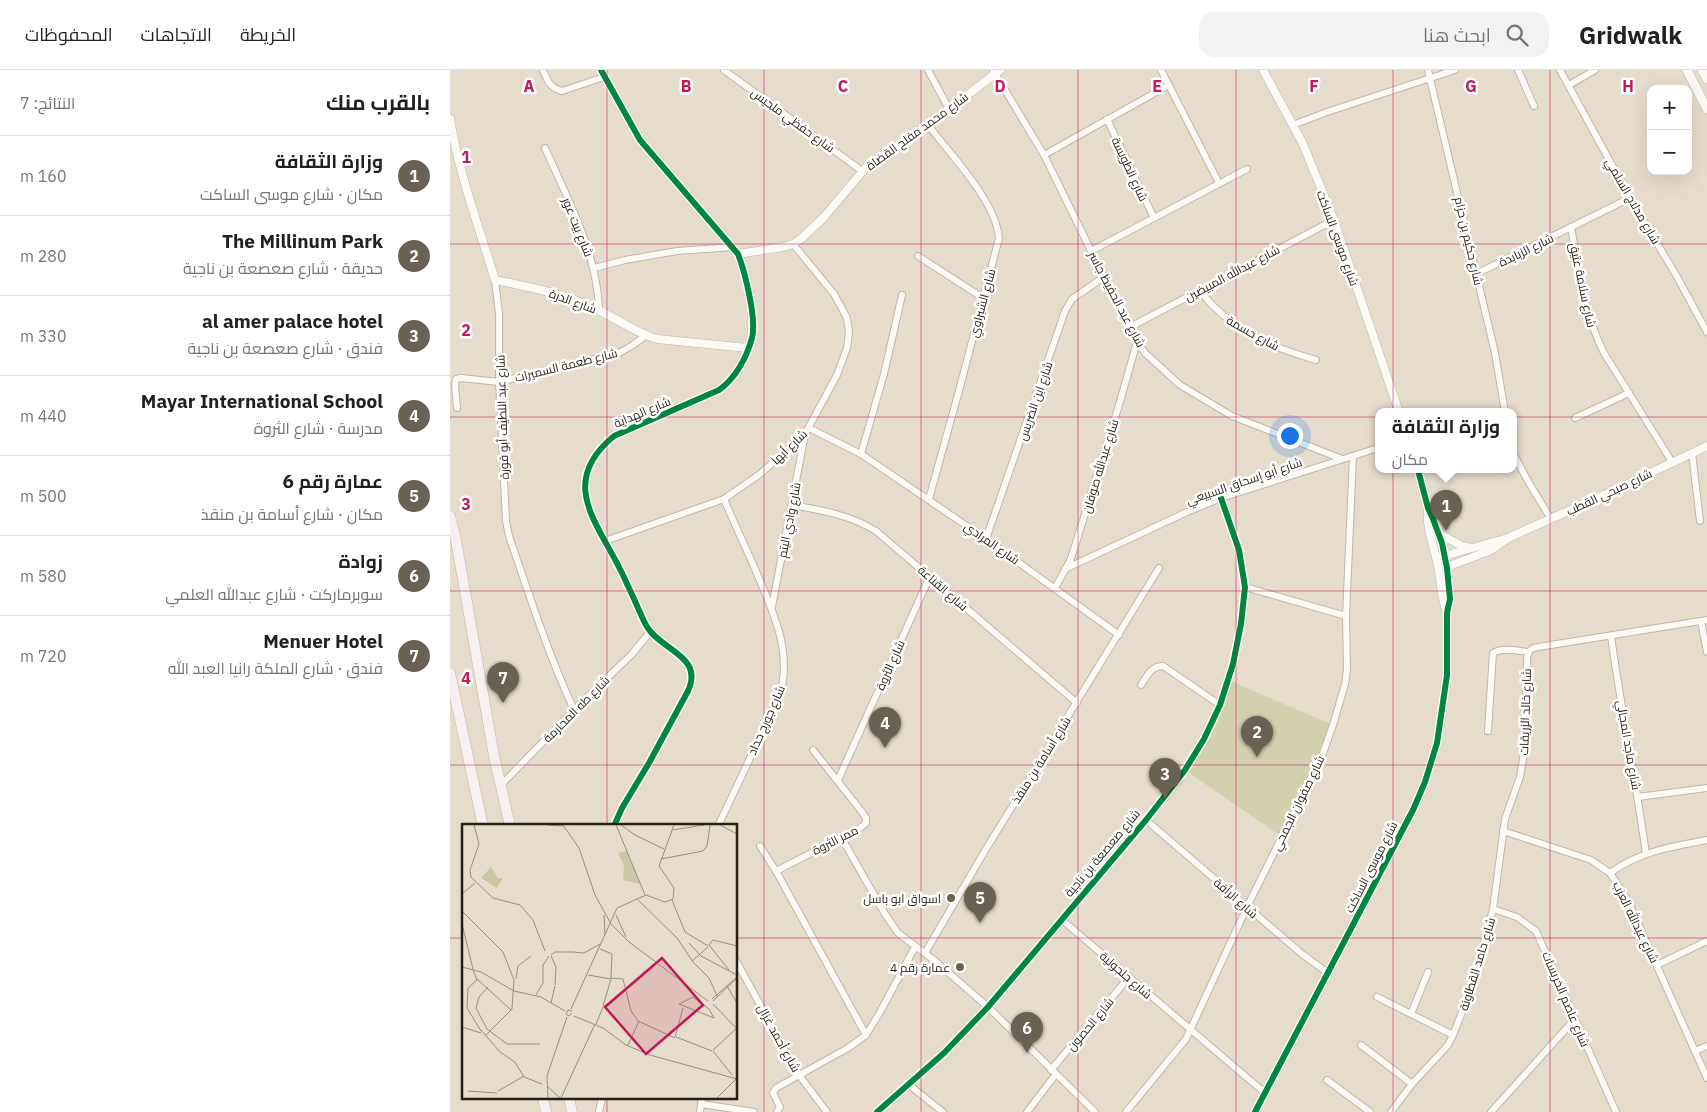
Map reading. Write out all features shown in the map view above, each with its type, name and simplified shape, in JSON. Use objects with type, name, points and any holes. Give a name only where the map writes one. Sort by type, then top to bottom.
[{"type":"main road","points":[[1687,70],[1707,109]]},
{"type":"main road","points":[[450,516],[456,540],[494,756],[510,824]]},
{"type":"main road","points":[[450,673],[453,699],[483,824]]},
{"type":"street","points":[[543,70],[550,85],[556,90],[562,91],[602,73]]},
{"type":"street","name":"شارع حفظي ملحيس","points":[[724,70],[862,172]]},
{"type":"street","points":[[928,70],[949,108]]},
{"type":"street","points":[[1161,70],[1219,183]]},
{"type":"street","name":"شارع موسى الساكت","points":[[1263,70],[1303,144],[1334,220],[1398,408]]},
{"type":"street","name":"شارع حكيم بن حزام","points":[[1428,70],[1495,353],[1505,408]]},
{"type":"street","points":[[1293,125],[1344,106],[1455,70]]},
{"type":"street","points":[[1518,70],[1534,106]]},
{"type":"street","name":"شارع مدلاج السلمي","points":[[1560,70],[1630,198],[1676,275],[1707,332]]},
{"type":"street","points":[[1569,85],[1595,70]]},
{"type":"street","name":"شارع محمد مفلح القضاة","points":[[738,254],[793,244],[813,228],[862,172],[928,125],[996,71]]},
{"type":"street","name":"شارع عبد الحفيظ جاسر","points":[[996,71],[1044,155],[1137,342],[1145,353],[1180,385],[1232,416],[1342,459]]},
{"type":"street","name":"شارع الهداية","points":[[602,73],[640,140],[738,254],[743,268],[752,314],[752,338],[734,376],[727,385],[614,436],[601,446],[593,456],[585,480],[587,502],[597,527],[621,571],[644,623],[650,632],[690,667],[692,681],[615,824]]},
{"type":"street","points":[[1044,155],[1169,85]]},
{"type":"street","name":"شارع عبد اللطيف أبو قورة","points":[[450,119],[469,196],[495,280],[499,314],[504,509],[509,536],[560,680],[574,710]]},
{"type":"street","name":"شارع الطويسة","points":[[1107,119],[1154,218]]},
{"type":"street","name":"شارع الشبراوي","points":[[928,125],[969,178],[995,220],[999,238],[929,499]]},
{"type":"street","name":"شارع بيت عور","points":[[545,148],[583,235],[594,268],[599,310]]},
{"type":"street","points":[[1091,251],[1247,169]]},
{"type":"street","name":"شارع الزبابدة","points":[[1476,274],[1630,198]]},
{"type":"street","name":"شارع عبدالله المبيضين","points":[[1130,327],[1334,220]]},
{"type":"street","name":"شارع سلامة عتيق","points":[[1571,227],[1584,297],[1593,329],[1604,353],[1672,462]]},
{"type":"street","name":"شارع أبها","points":[[605,541],[724,499],[760,474],[805,434],[809,428],[839,370],[847,348],[849,333],[847,318],[838,300],[793,244]]},
{"type":"street","points":[[594,268],[625,260],[677,251],[733,247]]},
{"type":"street","points":[[918,256],[983,298]]},
{"type":"street","name":"شارع ابن الضريس","points":[[986,539],[1065,311],[1072,299],[1104,277]]},
{"type":"street","name":"شارع الدرة","points":[[495,280],[579,301],[645,336]]},
{"type":"street","name":"شارع حسمة","points":[[1199,290],[1215,310],[1245,332],[1287,352],[1316,360]]},
{"type":"street","points":[[862,454],[884,374],[902,295]]},
{"type":"street","points":[[645,336],[666,340],[748,348]]},
{"type":"street","name":"شارع طعمة السميرات","points":[[457,408],[456,379],[500,382],[619,352],[645,336]]},
{"type":"street","name":"شارع عبدالله صوفان","points":[[1055,588],[1066,569],[1075,546],[1137,342]]},
{"type":"street","points":[[1575,418],[1629,393]]},
{"type":"street","name":"شارع المرادي","points":[[809,428],[862,454],[986,539],[1119,635]]},
{"type":"street","name":"شارع وادي اليتم","points":[[772,607],[805,434]]},
{"type":"street","name":"شارع صبحي القطب","points":[[1443,569],[1491,550],[1510,537],[1621,488],[1707,446]]},
{"type":"street","name":"شارع أبو إسحاق السبيعي","points":[[1066,569],[1221,498],[1375,449]]},
{"type":"street","points":[[1692,453],[1700,521]]},
{"type":"street","name":"شارع صفوان الجمحي","points":[[1126,1112],[1180,1047],[1190,1031],[1247,907],[1322,756],[1334,725],[1347,670],[1346,616],[1353,456]]},
{"type":"street","points":[[1517,461],[1551,518]]},
{"type":"street","name":"شارع موسى الساكت","points":[[1255,1112],[1413,810],[1437,743],[1446,683],[1447,613],[1442,599],[1445,556],[1434,519],[1428,508],[1419,473]]},
{"type":"street","name":"شارع صعصعة بن ناجية","points":[[877,1112],[944,1053],[988,1007],[1146,820],[1185,770],[1204,739],[1220,705],[1233,664],[1241,624],[1245,587],[1240,550],[1221,498]]},
{"type":"street","name":"شارع جورج حداد","points":[[719,824],[783,686],[785,670],[784,652],[772,607],[724,499]]},
{"type":"street","name":"شارع القناعة","points":[[792,505],[838,515],[866,525],[876,531],[1077,703]]},
{"type":"street","name":"شارع موسى الساكت","points":[[1428,508],[1427,519],[1436,558],[1443,569]]},
{"type":"street","points":[[1438,534],[1462,546],[1473,548]]},
{"type":"street","name":"شارع صبحي القطب","points":[[1436,558],[1510,537]]},
{"type":"street","name":"شارع أسامة بن منقذ","points":[[924,954],[986,849],[1159,568]]},
{"type":"street","name":"شارع الثروة","points":[[838,780],[930,576]]},
{"type":"street","points":[[1245,587],[1346,616]]},
{"type":"street","points":[[1704,621],[1707,652]]},
{"type":"street","name":"شارع خالد الزريقات","points":[[1503,831],[1508,808],[1520,777],[1524,754],[1527,660],[1529,652],[1535,647],[1704,621]]},
{"type":"street","name":"شارع طه المحارمة","points":[[501,784],[632,654],[650,632]]},
{"type":"street","name":"شارع ماجد المجالي","points":[[1611,636],[1646,854]]},
{"type":"street","points":[[1488,731],[1491,657],[1493,653],[1502,650],[1529,652]]},
{"type":"street","points":[[1141,685],[1152,669],[1157,666],[1163,666],[1220,705]]},
{"type":"street","name":"ممر الثروة","points":[[776,871],[864,826],[866,822],[866,818],[813,750]]},
{"type":"street","points":[[1638,797],[1707,788]]},
{"type":"street","name":"شارع الرأفة","points":[[1146,820],[1328,974]]},
{"type":"street","name":"شارع عبدالله العزب","points":[[1503,831],[1591,860],[1610,873],[1626,899],[1707,1078]]},
{"type":"street","name":"شارع حامد القطاونة","points":[[1390,1112],[1412,1084],[1442,1053],[1453,1035],[1472,987],[1493,909],[1503,831]]},
{"type":"street","points":[[841,837],[890,923],[898,933],[988,1007],[1096,1112]]},
{"type":"street","points":[[1610,873],[1629,860],[1646,854],[1707,840]]},
{"type":"street","points":[[760,846],[776,871],[866,1034]]},
{"type":"street","name":"شارع عاصم الخريسات","points":[[1493,909],[1517,917],[1536,932],[1615,1112]]},
{"type":"street","name":"شارع جلجولية","points":[[1061,920],[1265,1093]]},
{"type":"street","points":[[1657,965],[1707,941]]},
{"type":"street","points":[[777,1112],[780,1107],[774,1095],[774,1090],[848,1048],[866,1034],[879,1014],[915,947]]},
{"type":"street","name":"شارع أحمد غزال","points":[[738,965],[799,1075],[827,1112]]},
{"type":"street","points":[[1411,1014],[1428,972]]},
{"type":"street","name":"شارع الحصون","points":[[1026,1112],[1054,1072],[1128,977]]},
{"type":"street","points":[[1377,997],[1453,1035]]},
{"type":"street","points":[[1491,1112],[1574,1020]]},
{"type":"street","points":[[1361,1045],[1412,1084]]},
{"type":"street","points":[[1695,1051],[1707,1046]]},
{"type":"street","points":[[1327,1080],[1370,1112]]},
{"type":"street","points":[[909,1085],[943,1112]]},
{"type":"street","points":[[700,1112],[702,1101],[754,1112]]},
{"type":"street","points":[[1497,1106],[1501,1112]]},
{"type":"shaded area","points":[[1228,680],[1333,725],[1282,837],[1185,770]]},
{"type":"cycle path","points":[[601,70],[640,140],[738,254],[744,272],[753,320],[752,338],[744,360],[725,385],[719,390],[614,436],[597,453],[588,470],[585,487],[594,520],[622,573],[645,623],[657,638],[681,656],[691,671],[688,691],[615,824]]},
{"type":"cycle path","points":[[1255,1112],[1413,810],[1425,782],[1437,743],[1447,675],[1447,613],[1450,599],[1442,543],[1428,508],[1419,473]]},
{"type":"cycle path","points":[[877,1112],[944,1053],[988,1007],[1146,820],[1185,770],[1204,739],[1220,705],[1233,664],[1241,624],[1245,587],[1239,550],[1221,498]]},
{"type":"place","name":"وزارة الثقافة","points":[[1446,531]]},
{"type":"place","name":"Menuer Hotel","points":[[503,703]]},
{"type":"place","name":"Mayar International School","points":[[885,748]]},
{"type":"place","name":"The Millinum Park","points":[[1257,757]]},
{"type":"place","name":"al amer palace hotel","points":[[1165,799]]},
{"type":"place","name":"اسواق ابو باسل","points":[[951,898]]},
{"type":"place","name":"عمارة رقم 6","points":[[980,923]]},
{"type":"place","name":"عمارة رقم 4","points":[[960,967]]},
{"type":"place","name":"زوادة","points":[[1027,1053]]}]
